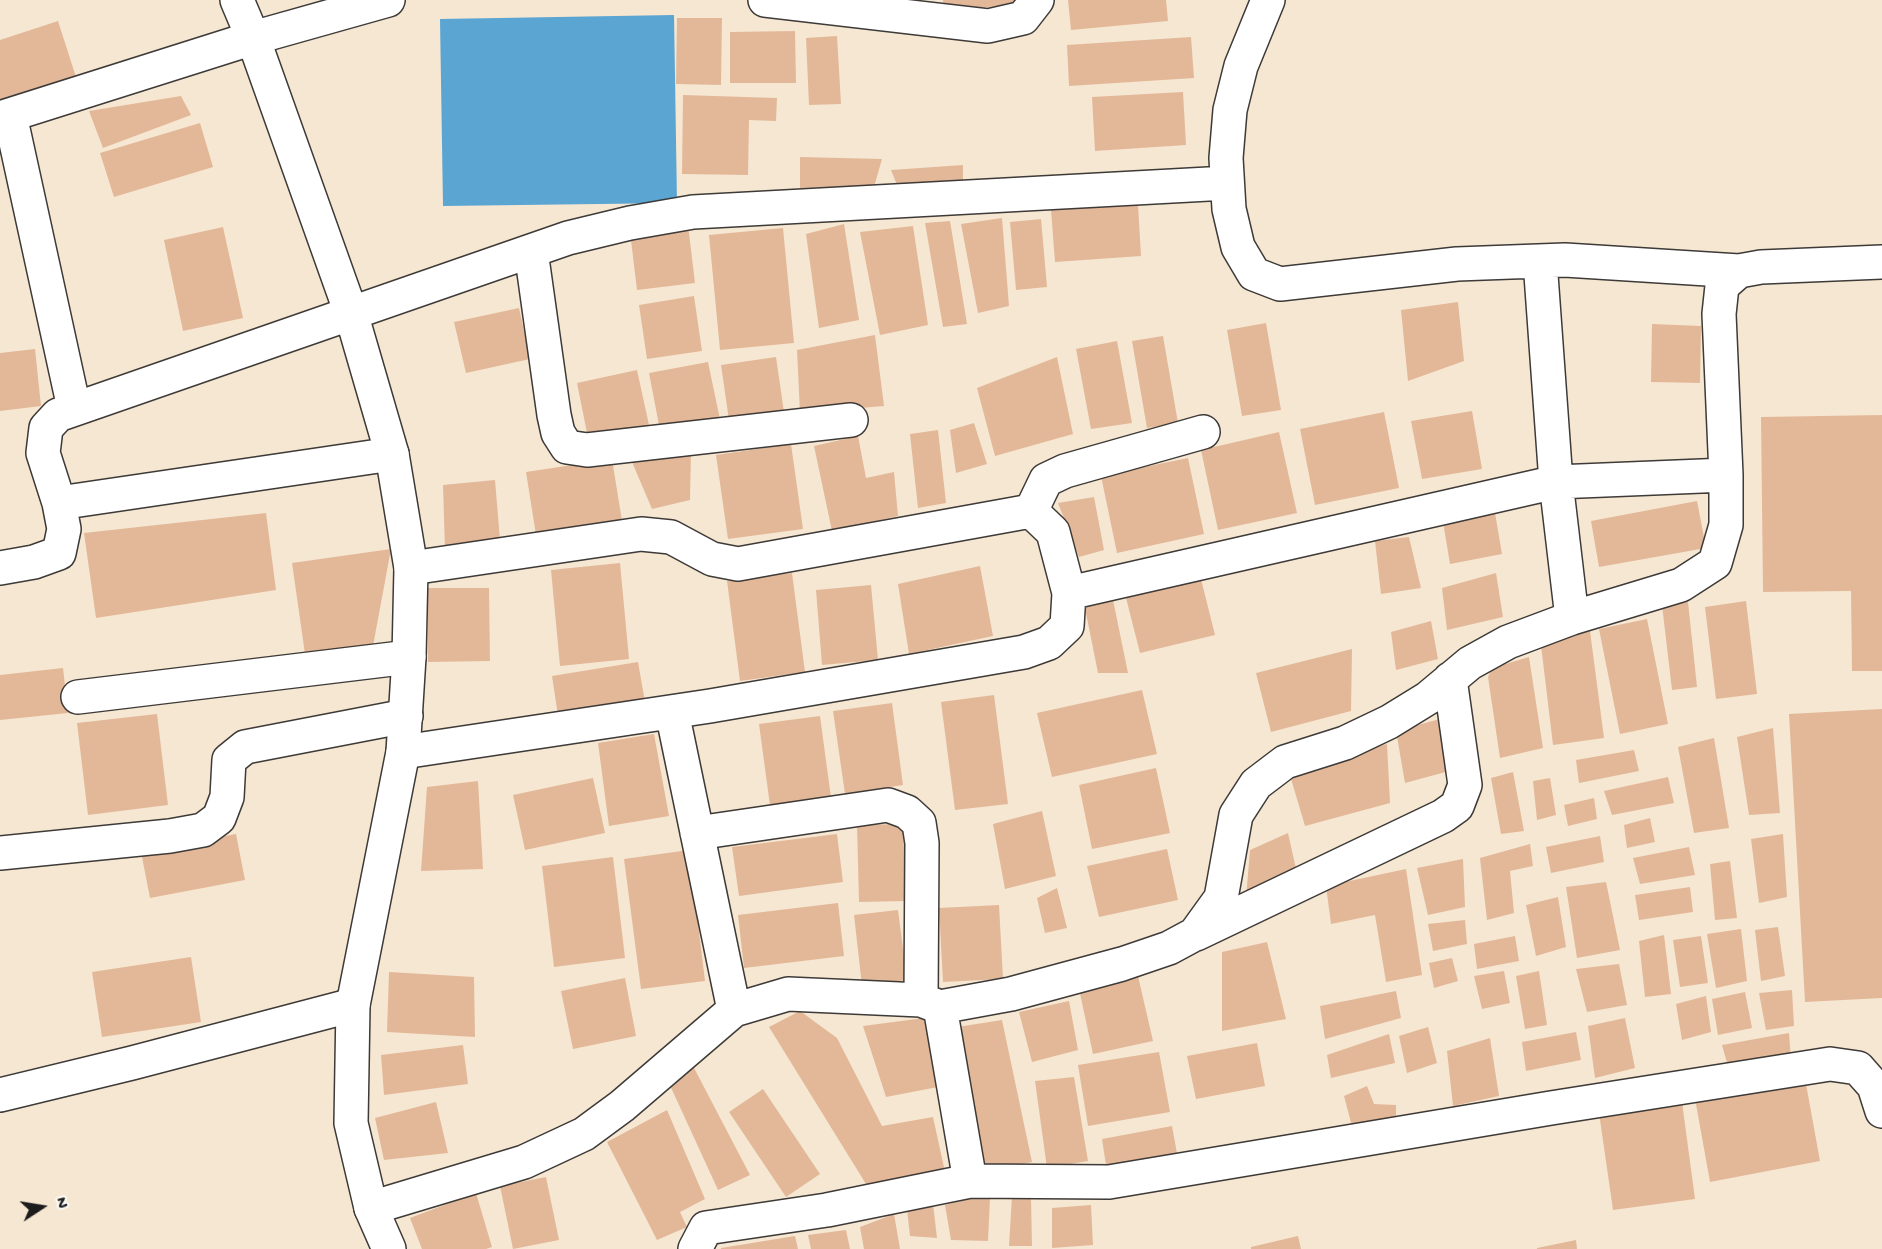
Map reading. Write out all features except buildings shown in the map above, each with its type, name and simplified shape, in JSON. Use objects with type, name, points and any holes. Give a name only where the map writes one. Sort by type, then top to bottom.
[{"type":"street","points":[[237,0],[253,38],[351,313],[392,454],[411,568],[409,657],[403,752],[354,1005],[351,1123],[371,1208],[389,1249]]},
{"type":"street","points":[[74,408],[5,117],[253,38],[388,0]]},
{"type":"street","points":[[765,0],[922,9],[988,26],[1023,18],[1037,0]]},
{"type":"street","points":[[1269,0],[1241,66],[1230,110],[1226,158],[1229,209],[1239,247],[1254,274],[1280,284],[1457,264],[1565,261],[1739,271],[1761,267],[1882,262]]},
{"type":"street","points":[[0,568],[34,562],[60,553],[64,530],[59,503],[43,453],[46,428],[58,415],[568,238],[630,223],[693,212],[1227,183]]},
{"type":"street","points":[[531,251],[554,415],[558,434],[567,447],[587,450],[851,420]]},
{"type":"street","points":[[1540,261],[1556,482],[1572,618]]},
{"type":"street","points":[[1195,934],[1221,898],[1236,815],[1256,784],[1285,762],[1345,743],[1389,722],[1428,698],[1470,663],[1508,642],[1572,618],[1681,585],[1715,563],[1726,525],[1719,314],[1722,286],[1739,271]]},
{"type":"street","points":[[1031,511],[1046,480],[1065,471],[1203,432]]},
{"type":"street","points":[[59,503],[392,454]]},
{"type":"street","points":[[1069,593],[1556,482],[1726,475]]},
{"type":"street","points":[[411,568],[641,534],[670,537],[712,559],[738,564],[1031,511]]},
{"type":"street","points":[[403,752],[672,712],[1024,652],[1048,643],[1067,626],[1069,593],[1053,532],[1031,511]]},
{"type":"street","points":[[78,697],[409,657]]},
{"type":"street","points":[[371,1208],[524,1162],[584,1134],[622,1106],[734,1010],[788,994],[930,1003],[1011,993],[1122,964],[1169,948],[1443,816],[1456,806],[1465,785],[1450,679]]},
{"type":"street","points":[[672,712],[734,1010]]},
{"type":"street","points":[[0,853],[170,836],[203,830],[219,818],[227,797],[229,760],[245,747],[406,716]]},
{"type":"street","points":[[697,833],[888,805],[908,812],[919,823],[930,1003],[970,1180]]},
{"type":"street","points":[[0,1095],[354,1005]]},
{"type":"street","points":[[695,1249],[706,1228],[827,1210],[970,1180],[1109,1182],[1830,1064],[1858,1068],[1874,1086],[1882,1111]]},
{"type":"water","points":[[674,15],[677,203],[443,206],[440,19]]}]
